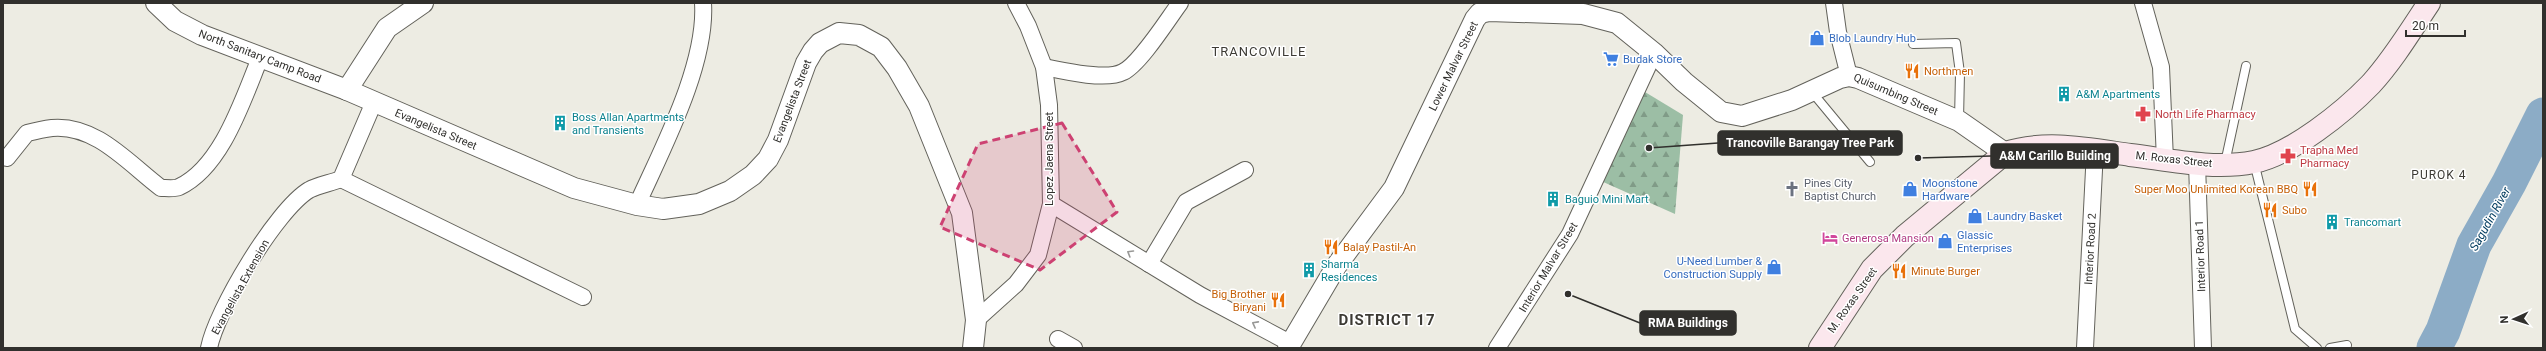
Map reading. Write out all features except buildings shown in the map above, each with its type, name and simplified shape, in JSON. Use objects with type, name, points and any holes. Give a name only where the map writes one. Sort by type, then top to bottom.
[{"type":"main road","name":"M. Roxas Street","points":[[1820,348],[1872,268],[1905,236],[2005,152],[2032,146],[2047,145],[2165,160],[2225,164],[2254,162],[2274,156],[2310,135],[2370,84],[2429,3]]},
{"type":"street","name":"North Sanitary Camp Road","points":[[156,3],[175,20],[202,35],[347,90]]},
{"type":"street","points":[[347,90],[387,28],[423,3]]},
{"type":"street","points":[[637,205],[668,136],[696,61],[704,22],[703,3]]},
{"type":"street","name":"Lopez Jaena Street","points":[[976,320],[1016,284],[1038,255],[1051,204],[1050,105],[1044,67],[1028,26],[1016,3]]},
{"type":"street","points":[[1044,67],[1091,74],[1123,72],[1134,64],[1180,3]]},
{"type":"street","name":"Quisumbing Street","points":[[1834,3],[1838,32],[1850,76],[1959,121],[2005,152]]},
{"type":"street","points":[[2143,3],[2161,67],[2165,160]]},
{"type":"street","name":"Lower Malvar Street","points":[[1289,345],[1338,265],[1394,188],[1475,20],[1474,8],[1489,11],[1583,14],[1617,23],[1654,53],[1684,82],[1722,112],[1742,116],[1812,92],[1850,76]]},
{"type":"street","name":"Evangelista Street","points":[[347,90],[574,188],[637,205],[663,209],[699,204],[730,191],[753,175],[768,159],[778,140],[806,63],[813,51],[820,43],[839,33],[859,35],[881,47],[898,68],[919,106],[962,213],[976,320],[973,348]]},
{"type":"street","name":"Interior Malvar Street","points":[[1497,348],[1570,234],[1654,53]]},
{"type":"street","points":[[7,158],[28,133],[53,128],[85,133],[120,153],[161,188],[178,188],[207,167],[231,127],[260,58]]},
{"type":"street","points":[[374,102],[341,179],[583,297]]},
{"type":"street","name":"Interior Road 2","points":[[2085,348],[2095,150]]},
{"type":"street","name":"Interior Road 1","points":[[2197,163],[2203,348]]},
{"type":"street","points":[[1149,264],[1186,202],[1245,170]]},
{"type":"street","name":"Evangelista Extension","points":[[209,348],[212,331],[256,253],[284,213],[309,191],[341,179]]},
{"type":"street","points":[[1051,204],[1200,295],[1289,345]]},
{"type":"street","points":[[1058,339],[1074,348]]},
{"type":"lane","points":[[1913,44],[1956,42],[1960,73],[1959,121]]},
{"type":"lane","points":[[2225,164],[2246,66]]},
{"type":"lane","points":[[1812,92],[1870,162]]},
{"type":"lane","points":[[2254,162],[2295,329],[2317,348]]},
{"type":"lane","points":[[2330,348],[2347,345]]},
{"type":"highlighted area","points":[[1062,123],[1117,212],[1040,270],[940,227],[978,144]]},
{"type":"green space","points":[[1645,92],[1683,115],[1675,214],[1601,181]]},
{"type":"waterway","name":"Sagudin River","points":[[2434,348],[2443,331],[2474,245],[2509,183],[2543,115]]},
{"type":"place","name":"Blob Laundry Hub","points":[[1817,38]]},
{"type":"place","name":"Budak Store","points":[[1611,59]]},
{"type":"place","name":"Northmen","points":[[1912,71]]},
{"type":"place","name":"A&M Apartments","points":[[2064,94]]},
{"type":"place","name":"North Life Pharmacy","points":[[2143,114]]},
{"type":"place","name":"Boss Allan Apartments and Transients","points":[[560,123]]},
{"type":"place","name":"Trancoville Barangay Tree Park","points":[[1649,148]]},
{"type":"place","name":"Trapha Med Pharmacy","points":[[2288,156]]},
{"type":"place","name":"A&M Carillo Building","points":[[1918,158]]},
{"type":"place","name":"Pines City Baptist Church","points":[[1792,189]]},
{"type":"place","name":"Moonstone Hardware","points":[[1910,189]]},
{"type":"place","name":"Super Moo Unlimited Korean BBQ","points":[[2310,189]]},
{"type":"place","name":"Baguio Mini Mart","points":[[1553,199]]},
{"type":"place","name":"Subo","points":[[2270,210]]},
{"type":"place","name":"Laundry Basket","points":[[1975,216]]},
{"type":"place","name":"Trancomart","points":[[2332,222]]},
{"type":"place","name":"Generosa Mansion","points":[[1830,238]]},
{"type":"place","name":"Glassic Enterprises","points":[[1945,241]]},
{"type":"place","name":"Balay Pastil-An","points":[[1331,247]]},
{"type":"place","name":"U-Need Lumber & Construction Supply","points":[[1774,267]]},
{"type":"place","name":"Sharma Residences","points":[[1309,270]]},
{"type":"place","name":"Minute Burger","points":[[1899,271]]},
{"type":"place","name":"RMA Buildings","points":[[1568,294]]},
{"type":"place","name":"Big Brother Biryani","points":[[1278,300]]},
{"type":"district","name":"TRANCOVILLE","points":[[1259,51]]},
{"type":"district","name":"PUROK 4","points":[[2439,175]]},
{"type":"district","name":"DISTRICT 17","points":[[1387,320]]}]
